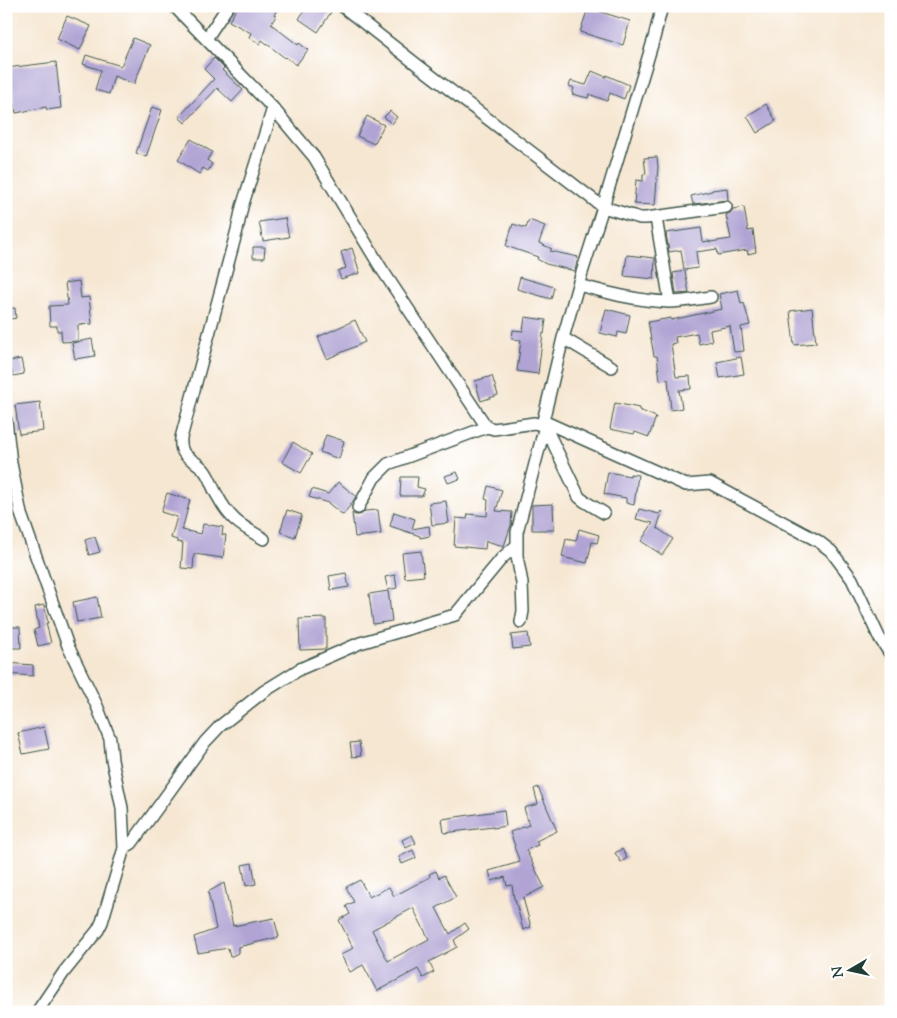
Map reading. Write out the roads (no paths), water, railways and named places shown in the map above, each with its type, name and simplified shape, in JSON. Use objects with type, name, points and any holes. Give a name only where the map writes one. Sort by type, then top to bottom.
[{"type":"street","points":[[174,6],[273,108],[314,157],[381,268],[487,427]]},
{"type":"street","points":[[206,38],[228,6]]},
{"type":"street","points":[[342,6],[420,68],[604,207],[640,218],[656,218],[726,208]]},
{"type":"street","points":[[521,622],[523,611],[522,583],[516,546],[517,532],[563,338],[578,285],[604,207],[662,6]]},
{"type":"street","points":[[264,539],[241,526],[226,512],[203,468],[183,453],[180,446],[242,207],[273,108]]},
{"type":"street","points":[[656,218],[670,302]]},
{"type":"street","points":[[578,285],[624,297],[670,302],[711,297]]},
{"type":"street","points":[[563,338],[612,367]]},
{"type":"street","points":[[6,420],[11,463],[21,514],[68,646],[97,706],[110,739],[112,760],[122,808],[124,848],[105,914],[98,930],[64,972],[37,1012]]},
{"type":"street","points":[[358,508],[374,478],[388,464],[487,427],[494,428],[534,423],[544,424],[686,485],[710,483],[818,541],[830,551],[852,579],[878,637],[891,655]]},
{"type":"street","points":[[544,424],[579,497],[604,513]]},
{"type":"street","points":[[124,848],[132,843],[205,742],[220,726],[263,692],[300,669],[360,643],[455,616],[502,558],[516,546]]}]
